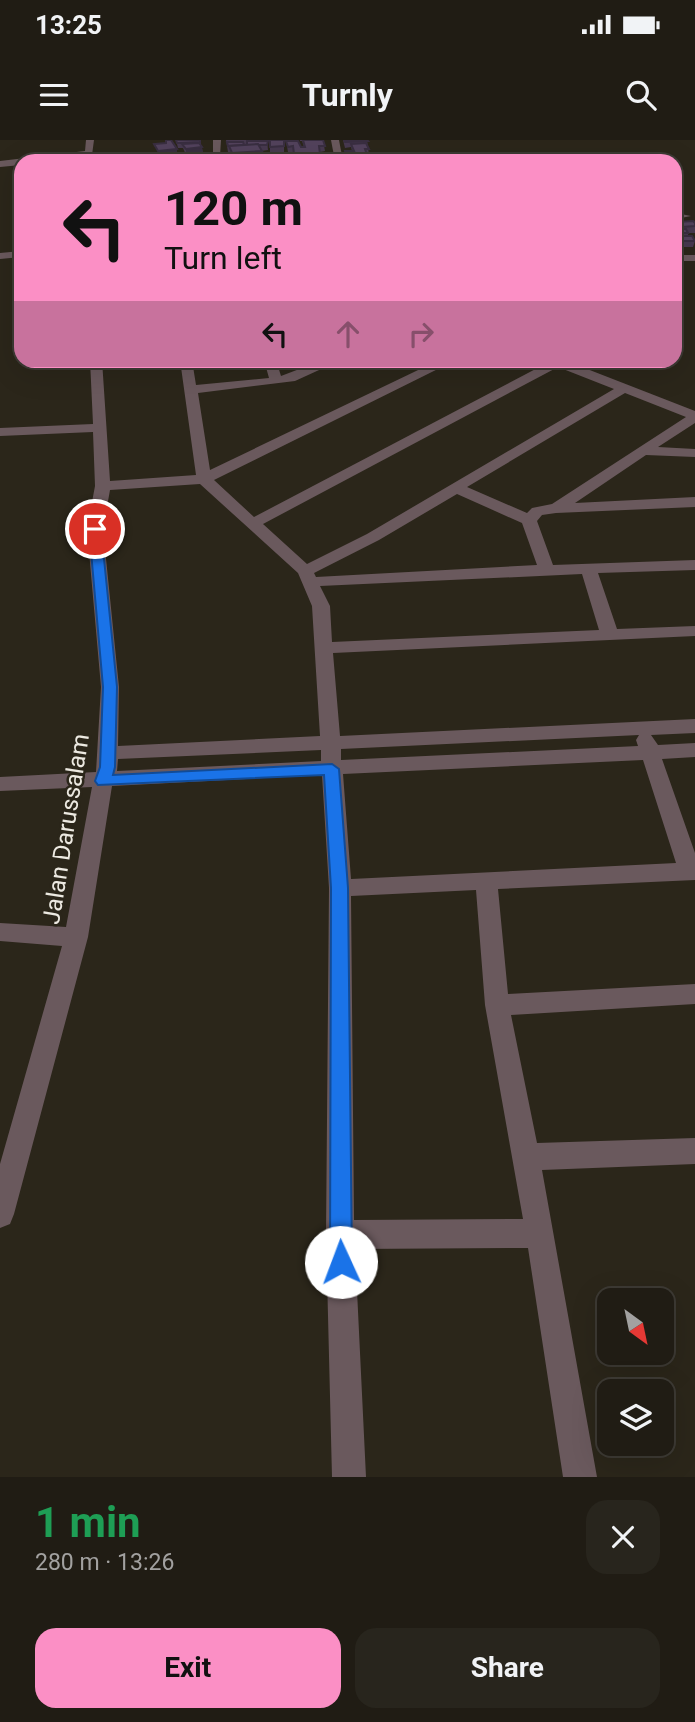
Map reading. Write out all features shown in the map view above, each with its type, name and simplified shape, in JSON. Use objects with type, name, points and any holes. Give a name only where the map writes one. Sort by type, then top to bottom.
[{"type":"street","points":[[81,154],[89,153],[90,140]]},
{"type":"street","points":[[217,140],[217,153]]},
{"type":"street","name":"Jalan Darussalam","points":[[0,1214],[76,937],[103,781],[108,767],[110,687],[95,529],[103,486],[96,368]]},
{"type":"street","points":[[187,368],[204,479],[308,577],[321,607],[340,888],[340,1235],[349,1477]]},
{"type":"street","points":[[272,368],[276,381]]},
{"type":"street","points":[[191,390],[276,381],[316,368]]},
{"type":"street","points":[[103,486],[204,479],[433,368]]},
{"type":"street","points":[[252,524],[543,368]]},
{"type":"street","points":[[569,368],[695,416]]},
{"type":"street","points":[[308,577],[623,389]]},
{"type":"street","points":[[556,508],[695,416]]},
{"type":"street","points":[[0,432],[99,428]]},
{"type":"street","points":[[643,451],[695,453]]},
{"type":"street","points":[[456,488],[529,520],[547,570]]},
{"type":"street","points":[[529,520],[537,511],[556,508],[695,502]]},
{"type":"street","points":[[308,577],[695,565]]},
{"type":"street","points":[[588,568],[610,636]]},
{"type":"street","points":[[324,648],[695,631]]},
{"type":"street","points":[[108,753],[695,726]]},
{"type":"street","points":[[340,888],[692,871],[642,728]]},
{"type":"street","points":[[0,785],[695,750]]},
{"type":"street","points":[[486,881],[497,1005],[540,1233],[580,1477]]},
{"type":"street","points":[[0,932],[76,937]]},
{"type":"street","points":[[497,1005],[695,994]]},
{"type":"street","points":[[524,1157],[695,1151]]},
{"type":"street","points":[[340,1235],[540,1233]]},
{"type":"building","points":[[166,140],[171,140],[177,149],[158,151],[154,144],[166,143]]},
{"type":"building","points":[[176,140],[200,140],[200,142],[177,143]]},
{"type":"building","points":[[270,140],[284,140],[284,146],[270,147]]},
{"type":"building","points":[[303,140],[323,140],[325,146],[319,146],[320,154],[294,154],[293,146],[288,147],[286,141],[298,141],[301,147],[305,147]]},
{"type":"building","points":[[344,140],[367,140],[368,141],[345,142]]},
{"type":"building","points":[[247,141],[268,141],[267,145],[247,145]]},
{"type":"building","points":[[227,142],[243,142],[244,145],[228,146]]},
{"type":"building","points":[[199,143],[202,147],[186,149],[182,144]]},
{"type":"building","points":[[366,143],[369,149],[365,149],[367,154],[346,154],[345,151],[354,151],[351,144]]},
{"type":"building","points":[[258,144],[262,151],[232,153],[229,146]]},
{"type":"building","points":[[693,221],[695,226],[682,227],[682,222]]},
{"type":"building","points":[[682,236],[692,236],[695,241],[682,241]]},
{"type":"route","points":[[95,529],[110,687],[108,767],[103,781],[332,769],[340,888],[341,1262]]}]
